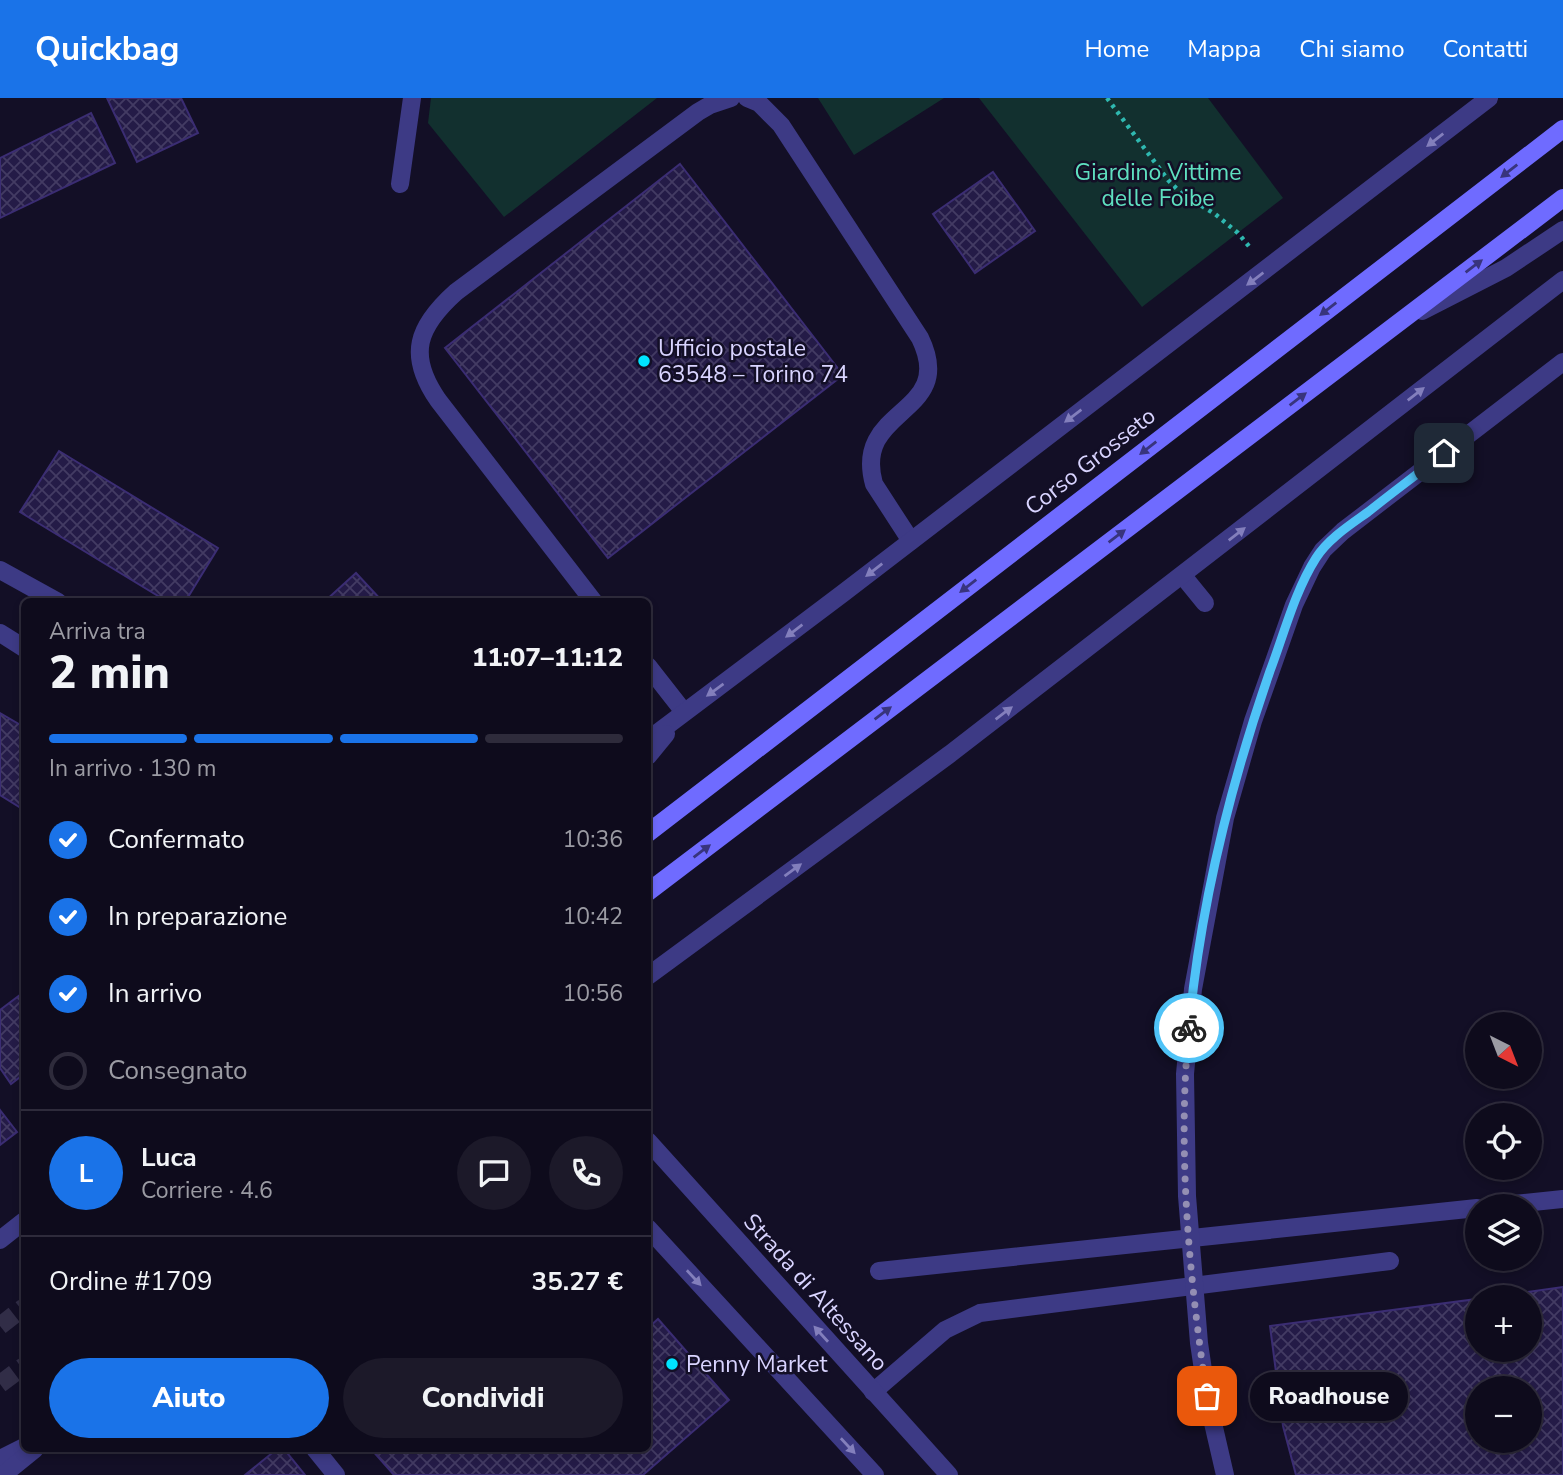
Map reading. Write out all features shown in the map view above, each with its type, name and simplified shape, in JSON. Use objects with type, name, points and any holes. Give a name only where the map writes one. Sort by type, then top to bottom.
[{"type":"main road","name":"Corso Grosseto","points":[[651,831],[1563,129]]},
{"type":"main road","points":[[651,890],[1563,198]]},
{"type":"street","points":[[400,184],[412,98]]},
{"type":"street","points":[[591,598],[438,400],[423,374],[418,347],[432,316],[456,292],[698,113],[710,105],[731,98]]},
{"type":"street","points":[[747,98],[759,103],[781,125],[920,338],[928,355],[929,374],[923,391],[888,422],[880,432],[871,453],[874,484],[911,541]]},
{"type":"street","name":"Corso Grosseto","points":[[651,738],[1488,98]]},
{"type":"street","points":[[1400,322],[1506,268],[1563,230]]},
{"type":"street","points":[[652,969],[950,754],[1563,280]]},
{"type":"street","points":[[1225,1475],[1207,1396],[1193,1284],[1187,1196],[1185,1074],[1198,951],[1231,794],[1294,606],[1316,558],[1332,541],[1563,362]]},
{"type":"street","points":[[0,570],[51,598]]},
{"type":"street","points":[[1183,576],[1205,603]]},
{"type":"street","points":[[0,634],[21,646]]},
{"type":"street","points":[[651,670],[684,712]]},
{"type":"street","name":"Corso Grosseto","points":[[651,752],[684,712]]},
{"type":"street","name":"Strada di Altessano","points":[[651,1144],[949,1475]]},
{"type":"street","points":[[1542,1201],[1563,1199]]},
{"type":"street","points":[[879,1271],[1465,1209]]},
{"type":"street","points":[[0,1240],[21,1223]]},
{"type":"street","points":[[651,1231],[875,1475]]},
{"type":"street","points":[[873,1391],[945,1330],[979,1313],[1390,1261]]},
{"type":"street","points":[[0,1459],[21,1448]]},
{"type":"street","points":[[3,1475],[31,1452]]},
{"type":"street","points":[[317,1452],[336,1475]]},
{"type":"path","points":[[1107,98],[1168,180],[1182,194],[1215,214],[1238,233],[1268,268]]},
{"type":"green space","points":[[431,98],[657,98],[504,217],[428,123]]},
{"type":"green space","points":[[818,98],[944,98],[854,155]]},
{"type":"green space","name":"Giardino Vittime delle Foibe","points":[[979,98],[1208,98],[1283,198],[1142,307]]},
{"type":"building","points":[[107,98],[181,98],[198,133],[137,162]]},
{"type":"building","points":[[91,113],[115,163],[0,218],[0,158]]},
{"type":"building","name":"Ufficio postale 63548 – Torino 74","points":[[680,164],[843,375],[608,558],[445,348]]},
{"type":"building","points":[[993,172],[1035,231],[975,273],[933,214]]},
{"type":"building","points":[[59,451],[218,548],[187,598],[161,598],[20,512]]},
{"type":"building","points":[[356,573],[379,598],[328,598]]},
{"type":"building","points":[[0,713],[21,725],[21,808],[0,795]]},
{"type":"building","points":[[20,995],[21,1076],[11,1084],[0,1068],[0,1010]]},
{"type":"building","points":[[0,1110],[17,1132],[0,1145]]},
{"type":"building","points":[[1563,1287],[1563,1475],[1296,1475],[1283,1426],[1270,1326],[1465,1301],[1465,1362],[1542,1362],[1542,1290]]},
{"type":"building","name":"Penny Market","points":[[658,1319],[729,1400],[643,1475],[394,1475],[374,1452],[651,1452],[651,1325]]},
{"type":"building","points":[[273,1452],[286,1452],[305,1475],[245,1475]]},
{"type":"tunnel","points":[[0,1326],[21,1309]]},
{"type":"tunnel","points":[[0,1384],[21,1368]]},
{"type":"way so far","points":[[1189,1028],[1185,1101],[1187,1196],[1194,1296],[1207,1396]]},
{"type":"place","name":"Ufficio postale 63548 – Torino 74","points":[[644,361]]},
{"type":"place","name":"Penny Market","points":[[672,1364]]},
{"type":"place","name":"Roadhouse","points":[[1207,1396]]},
{"type":"route","points":[[1189,1028],[1198,951],[1225,818],[1253,721],[1294,606],[1316,558],[1323,550],[1343,531],[1444,453]]}]
